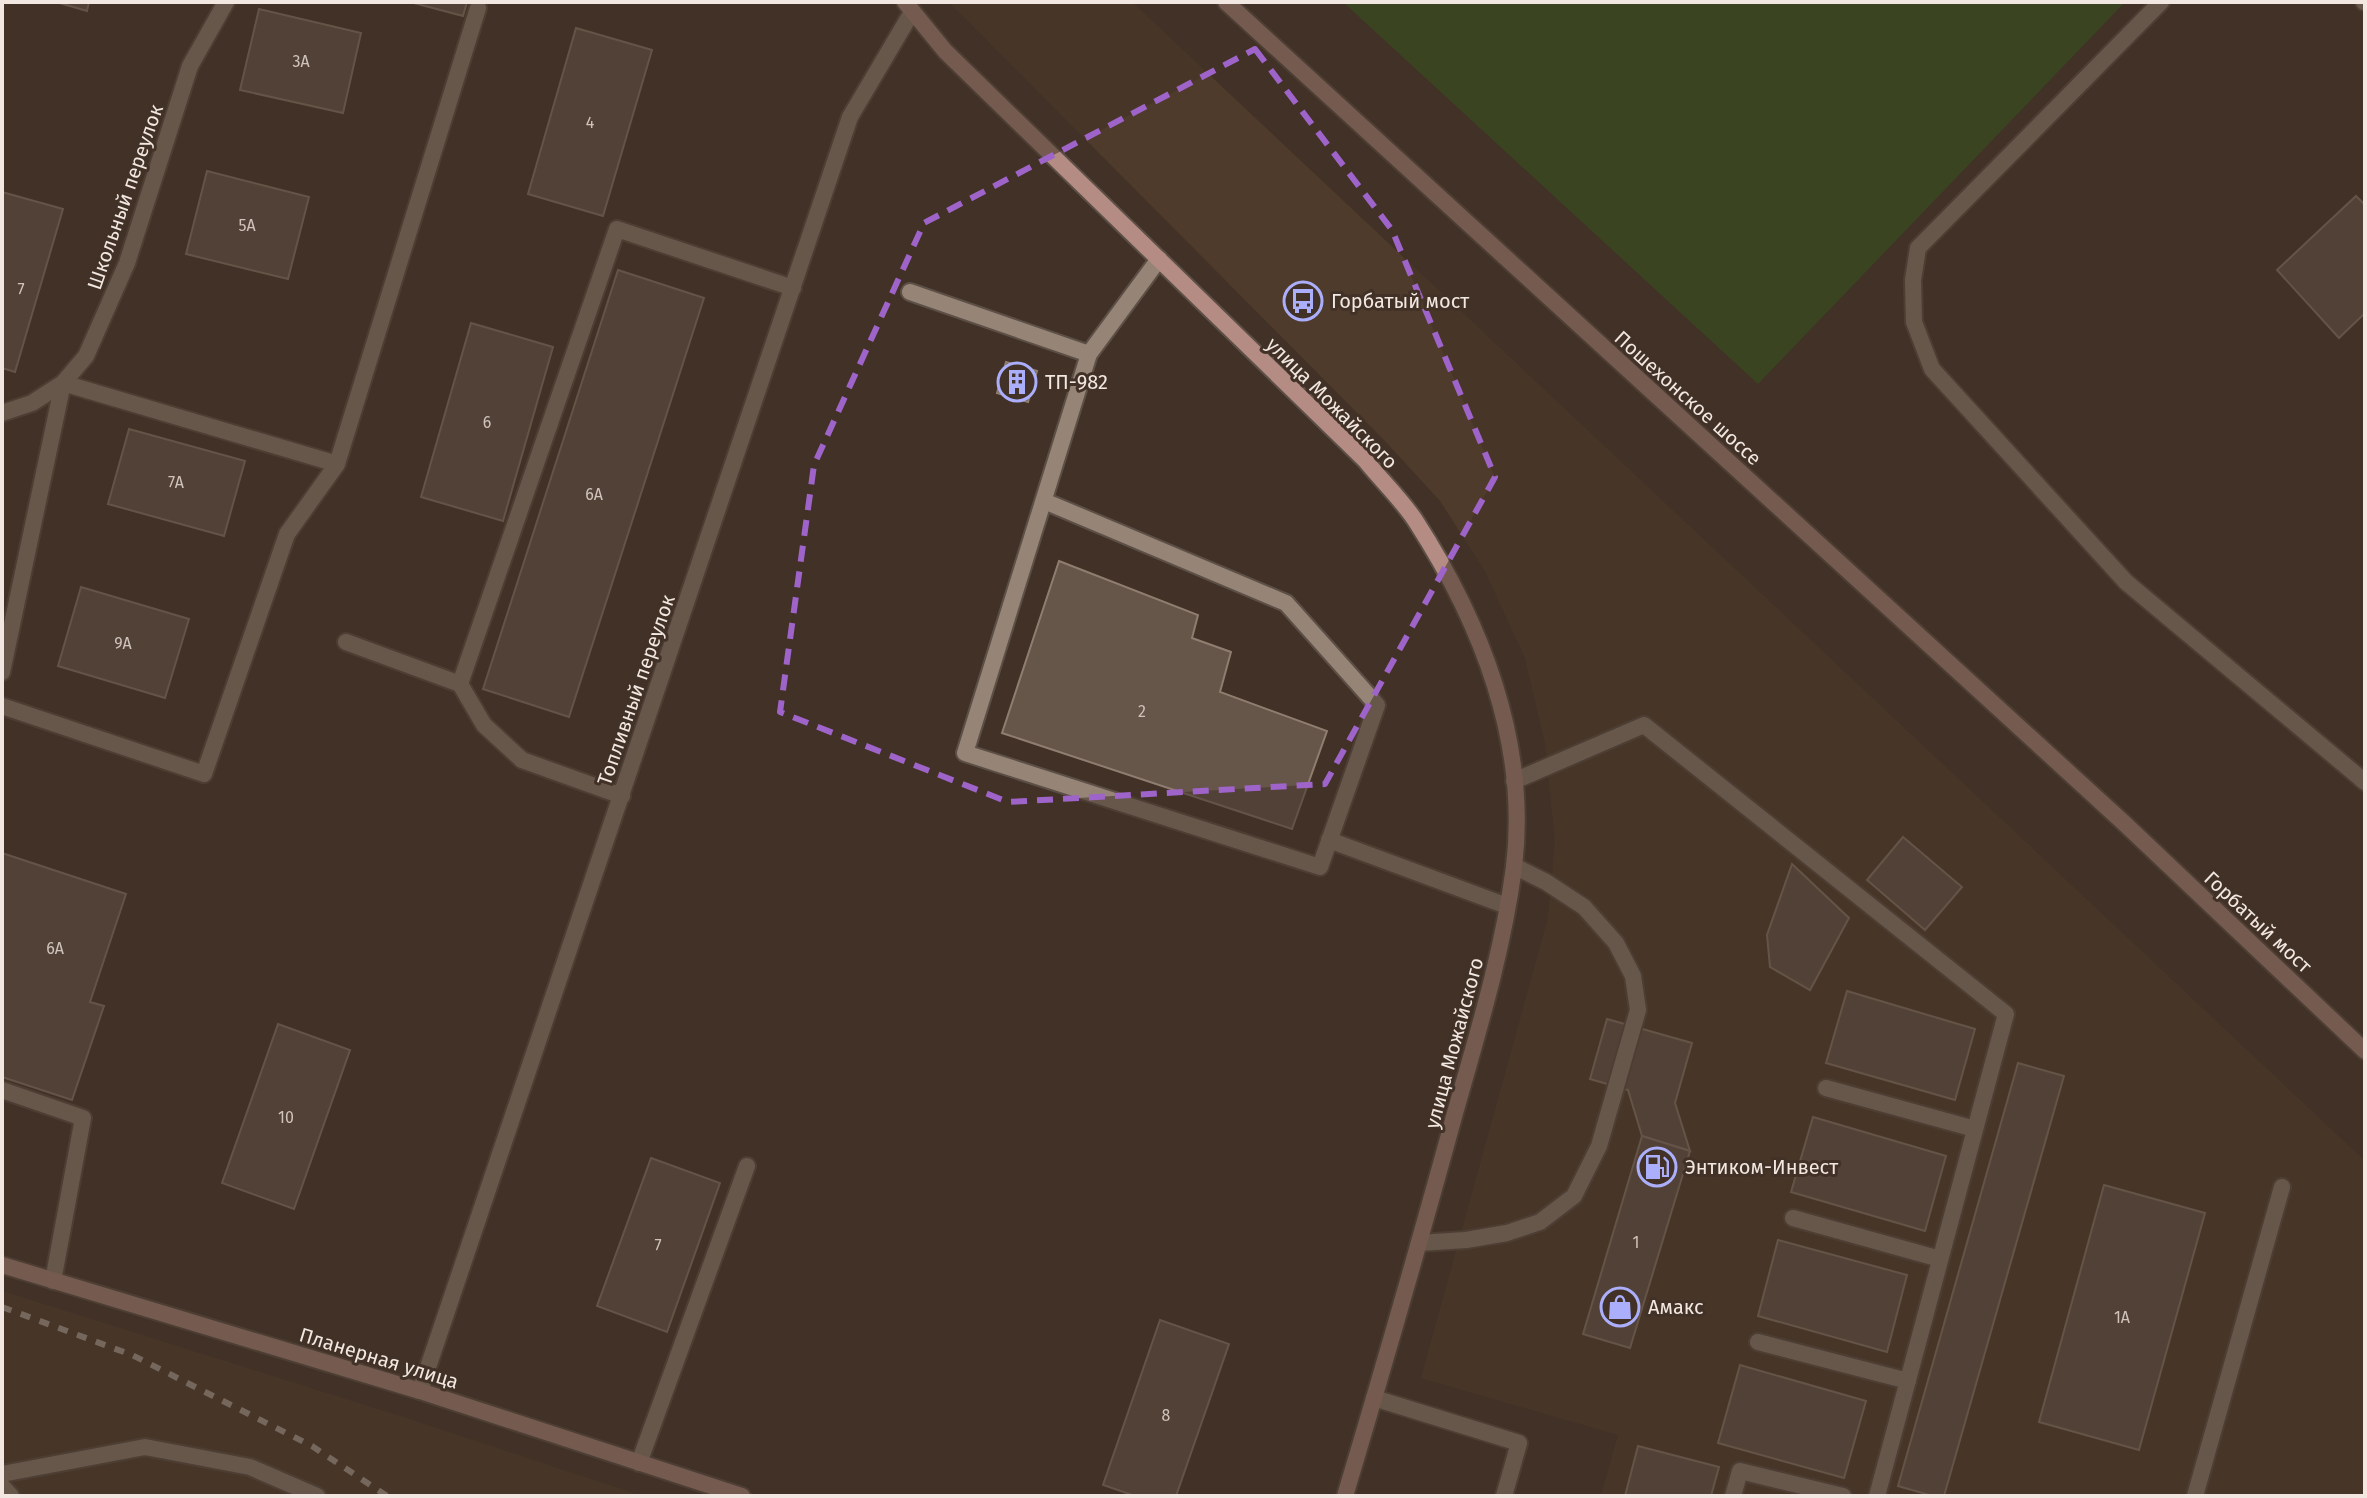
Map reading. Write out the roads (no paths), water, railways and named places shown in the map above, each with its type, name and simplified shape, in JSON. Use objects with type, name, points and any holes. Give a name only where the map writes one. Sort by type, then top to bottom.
[{"type":"main road","name":"Пошехонское шоссе","points":[[1226,2],[2124,823]]},
{"type":"main road","name":"улица Можайского","points":[[909,7],[945,51],[1365,460],[1414,519],[1484,649],[1505,719],[1514,781],[1516,823],[1514,866],[1498,958],[1345,1496]]},
{"type":"main road","name":"Горбатый мост","points":[[2124,823],[2365,1051]]},
{"type":"main road","name":"Планерная улица","points":[[2,1265],[420,1391],[742,1496]]},
{"type":"street","name":"Школьный переулок","points":[[2,413],[32,403],[63,383],[86,356],[127,263],[190,66],[226,2]]},
{"type":"street","points":[[2161,2],[1918,248],[1913,280],[1914,322],[1932,369],[2126,582],[2365,782]]},
{"type":"street","name":"Топливный переулок","points":[[420,1391],[850,117],[909,7]]},
{"type":"street","points":[[2,706],[204,774],[287,534],[337,464],[478,8]]},
{"type":"street","points":[[460,684],[617,229],[793,288]]},
{"type":"street","points":[[1044,501],[1286,603],[1377,705],[1320,867],[965,753],[1089,354],[1159,259]]},
{"type":"street","points":[[910,292],[1089,354]]},
{"type":"street","points":[[2,672],[63,383],[337,464]]},
{"type":"street","points":[[346,642],[460,684],[484,725],[522,760],[622,796]]},
{"type":"street","points":[[1514,781],[1644,725],[2006,1014],[1877,1496]]},
{"type":"street","points":[[1329,840],[1507,906]]},
{"type":"street","points":[[1419,1243],[1507,1233],[1540,1222],[1574,1196],[1599,1146],[1638,1010],[1633,976],[1616,943],[1584,907],[1514,866]]},
{"type":"street","points":[[1826,1088],[1975,1129]]},
{"type":"street","points":[[2,1090],[83,1118],[53,1281]]},
{"type":"street","points":[[639,1463],[747,1166]]},
{"type":"street","points":[[2195,1496],[2282,1187]]},
{"type":"street","points":[[1793,1218],[1940,1259]]},
{"type":"street","points":[[1758,1342],[1908,1381]]},
{"type":"street","points":[[1374,1398],[1519,1443],[1504,1496]]},
{"type":"street","points":[[2,1474],[145,1447],[250,1467],[317,1496]]},
{"type":"street","points":[[1733,1496],[1740,1471],[1843,1496]]},
{"type":"street","points":[[2,1486],[11,1496]]},
{"type":"railway","points":[[2,1307],[132,1355],[312,1446],[387,1496]]},
{"type":"place","name":"Горбатый мост","points":[[1303,301]]},
{"type":"place","name":"ТП-982","points":[[1017,382]]},
{"type":"place","name":"Энтиком-Инвест","points":[[1657,1167]]},
{"type":"place","name":"Амакс","points":[[1620,1307]]}]
